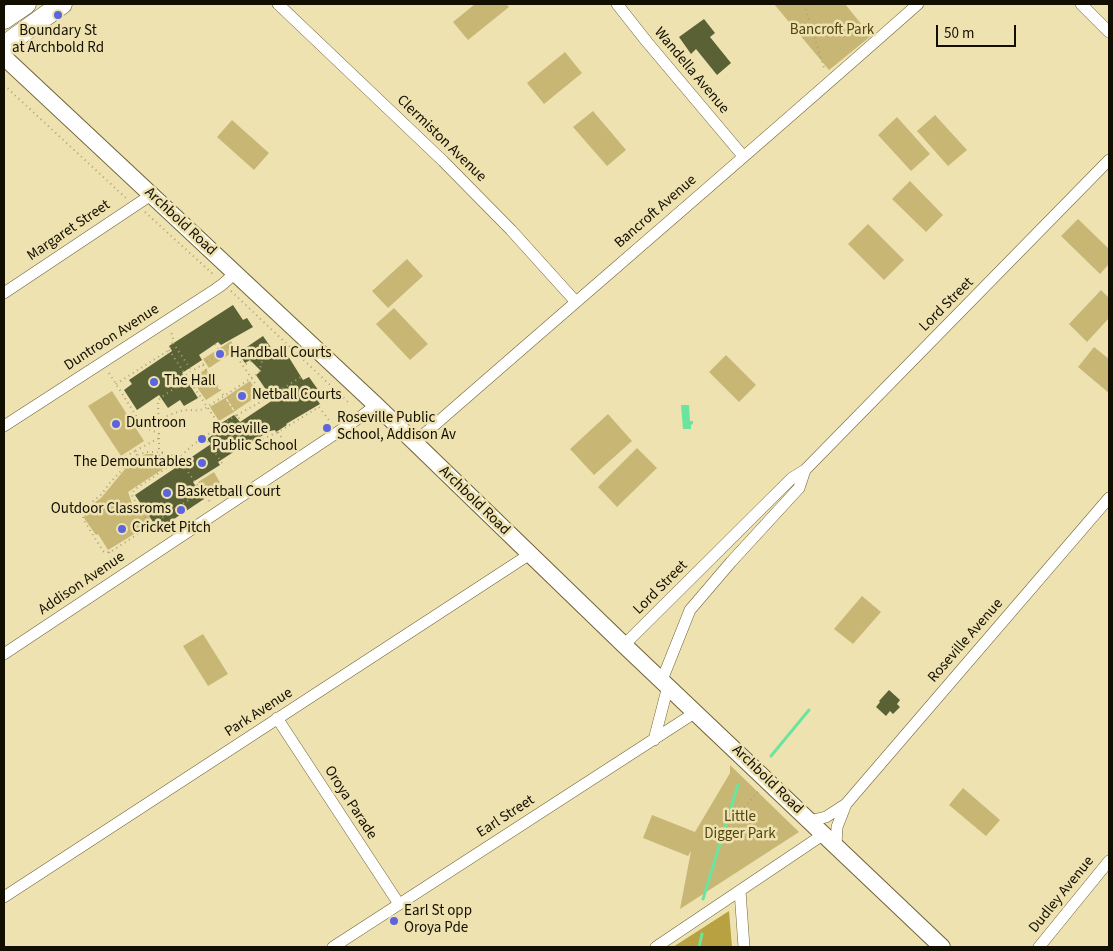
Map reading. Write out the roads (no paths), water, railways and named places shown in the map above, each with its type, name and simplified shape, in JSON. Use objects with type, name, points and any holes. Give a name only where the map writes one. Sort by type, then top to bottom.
[{"type":"highway","points":[[4,19],[26,4]]},
{"type":"highway","points":[[4,46],[62,4]]},
{"type":"main road","name":"Archbold Road","points":[[4,57],[151,195],[229,279],[376,405],[624,645],[942,947]]},
{"type":"street","name":"Clermiston Avenue","points":[[278,4],[443,161],[511,230],[576,302]]},
{"type":"street","name":"Wandella Avenue","points":[[617,4],[743,156]]},
{"type":"street","name":"Bancroft Avenue","points":[[414,443],[918,4]]},
{"type":"street","points":[[1081,4],[1109,32]]},
{"type":"street","name":"Lord Street","points":[[624,645],[792,478],[805,470],[1109,160]]},
{"type":"street","name":"Margaret Street","points":[[4,293],[151,195]]},
{"type":"street","name":"Duntroon Avenue","points":[[4,426],[229,279]]},
{"type":"street","name":"Addison Avenue","points":[[4,654],[360,418],[376,405]]},
{"type":"street","name":"Lord Street","points":[[654,740],[665,683],[690,610],[799,488],[805,470]]},
{"type":"street","name":"Roseville Avenue","points":[[809,821],[826,817],[846,804],[1109,498]]},
{"type":"street","name":"Park Avenue","points":[[4,897],[530,554]]},
{"type":"street","name":"Earl Street","points":[[332,947],[696,712]]},
{"type":"street","name":"Oroya Parade","points":[[277,718],[398,904]]},
{"type":"street","name":"Roseville Avenue","points":[[830,840],[846,804]]},
{"type":"street","points":[[656,947],[740,891],[830,840]]},
{"type":"street","name":"Dudley Avenue","points":[[1039,947],[1109,861]]},
{"type":"street","points":[[740,891],[744,947]]},
{"type":"waterway","points":[[771,756],[809,710]]},
{"type":"waterway","points":[[703,899],[738,785]]},
{"type":"waterway","points":[[699,947],[702,934]]},
{"type":"place","name":"Boundary St at Archbold Rd","points":[[58,15]]},
{"type":"place","name":"Handball Courts","points":[[220,354]]},
{"type":"place","name":"The Hall","points":[[154,382]]},
{"type":"place","name":"Netball Courts","points":[[242,396]]},
{"type":"place","name":"Duntroon","points":[[116,424]]},
{"type":"place","name":"Roseville Public School, Addison Av","points":[[327,428]]},
{"type":"place","name":"Roseville Public School","points":[[202,439]]},
{"type":"place","name":"The Demountables","points":[[202,463]]},
{"type":"place","name":"Basketball Court","points":[[167,493]]},
{"type":"place","name":"Outdoor Classroms","points":[[181,510]]},
{"type":"place","name":"Cricket Pitch","points":[[122,529]]},
{"type":"place","name":"Earl St opp Oroya Pde","points":[[394,921]]},
{"type":"park label","name":"Bancroft Park","points":[[832,31]]},
{"type":"park label","name":"Little Digger Park","points":[[740,826]]}]
